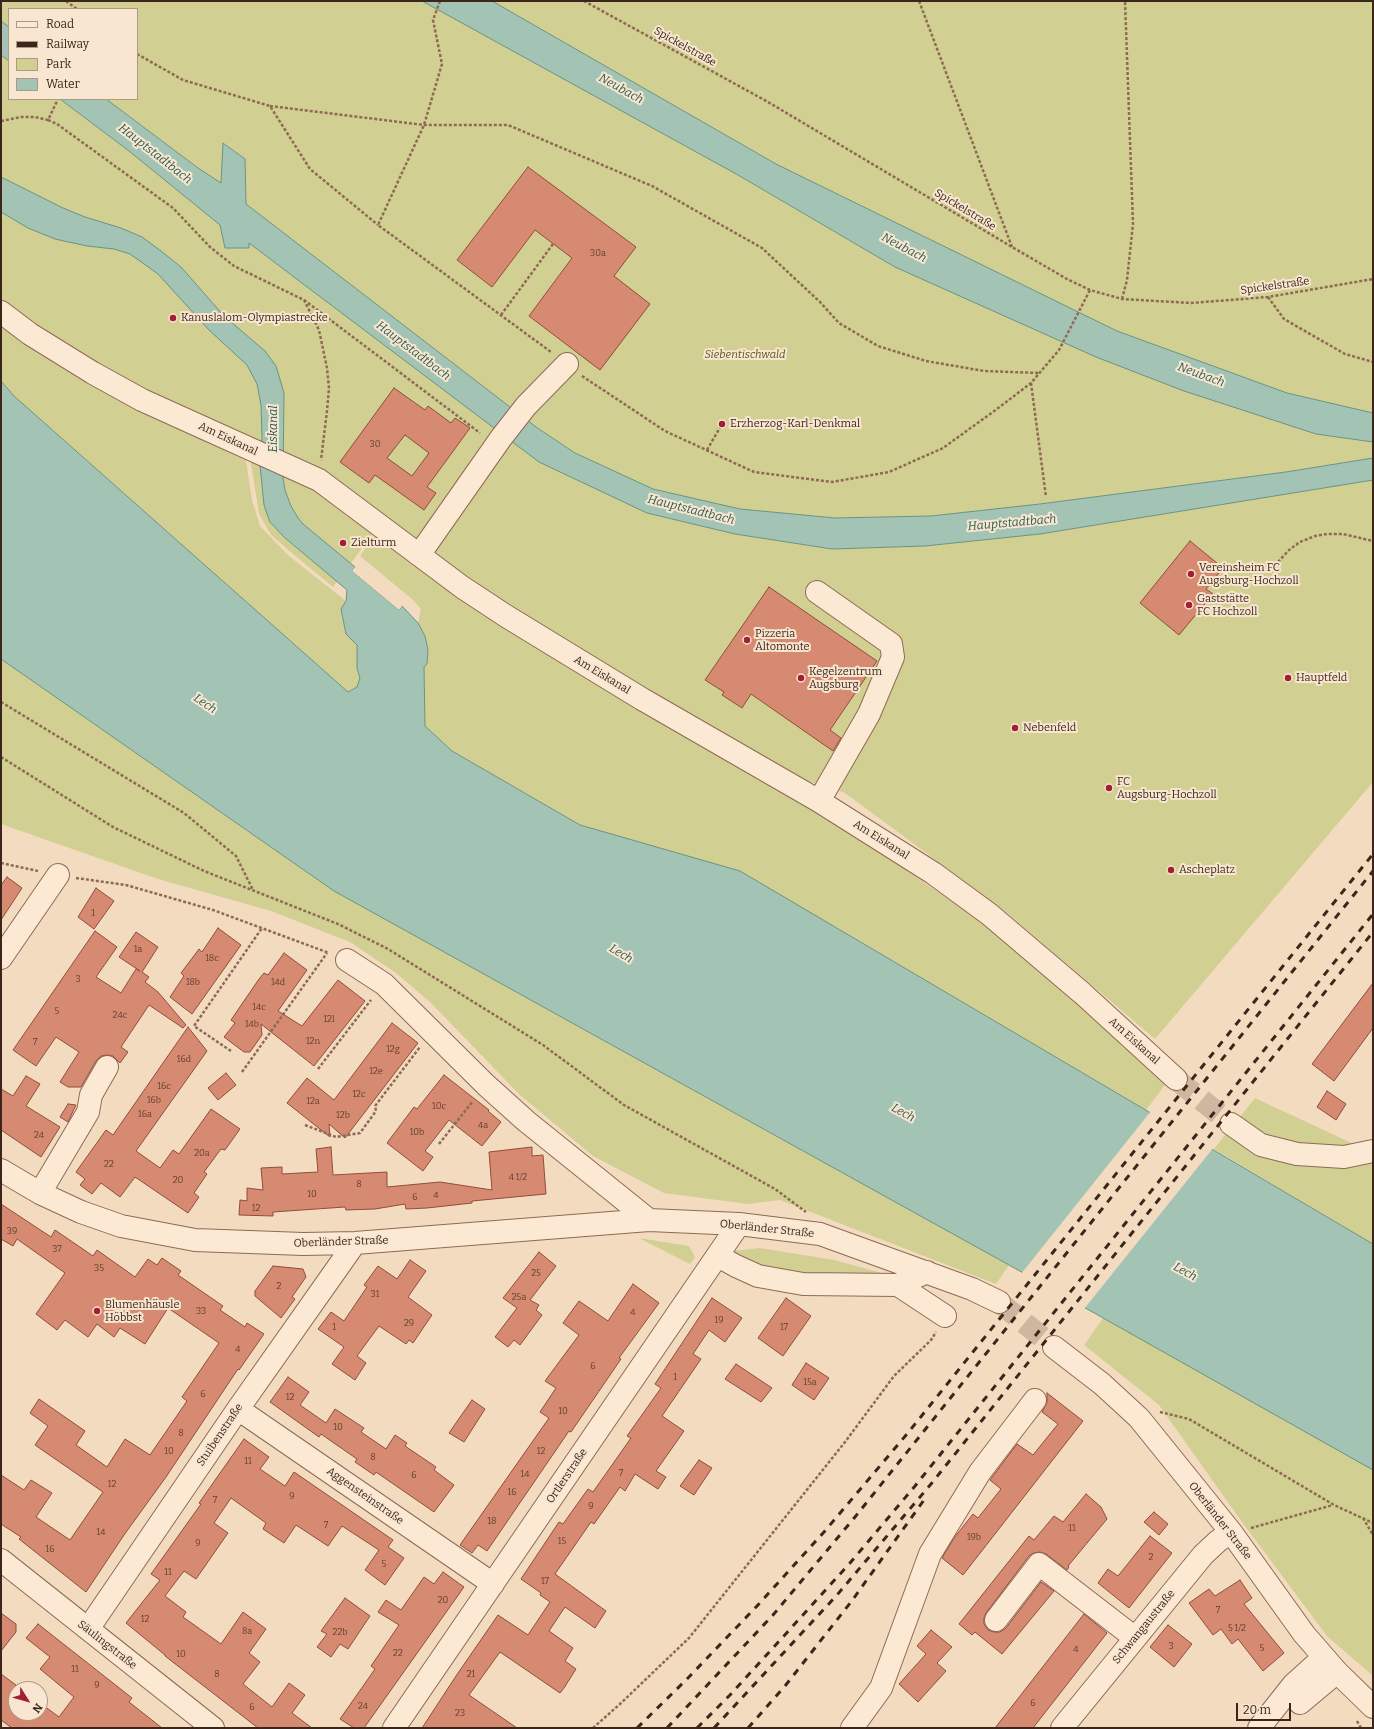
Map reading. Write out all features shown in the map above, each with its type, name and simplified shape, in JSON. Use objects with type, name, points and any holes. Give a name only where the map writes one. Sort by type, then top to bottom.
[{"type":"street","name":"Am Eiskanal","points":[[1,312],[30,334],[93,373],[142,400],[319,480],[469,591],[549,643],[819,801],[933,873],[989,914],[1082,993],[1176,1078]]},
{"type":"street","points":[[419,555],[498,442],[522,412],[575,370]]},
{"type":"street","points":[[817,592],[890,644],[893,657],[869,714],[819,801]]},
{"type":"street","points":[[1,958],[58,875]]},
{"type":"street","points":[[337,956],[384,984],[486,1085],[526,1121],[648,1220]]},
{"type":"street","points":[[40,1193],[88,1112],[91,1095],[107,1067]]},
{"type":"street","points":[[1231,1124],[1261,1145],[1297,1154],[1344,1157],[1373,1150]]},
{"type":"street","name":"Oberländer Straße","points":[[1,1170],[40,1193],[81,1212],[121,1226],[195,1240],[303,1244],[355,1243],[648,1220],[739,1224],[820,1234],[972,1289],[999,1302]]},
{"type":"street","name":"Ortlerstraße","points":[[394,1728],[739,1224]]},
{"type":"street","name":"Stuibenstraße","points":[[88,1629],[238,1409],[355,1243]]},
{"type":"street","points":[[718,1256],[758,1276],[803,1284],[898,1285],[927,1272]]},
{"type":"street","points":[[898,1285],[945,1316]]},
{"type":"street","name":"Oberländer Straße","points":[[1054,1346],[1102,1384],[1139,1418],[1231,1532],[1304,1634],[1330,1664],[1373,1707]]},
{"type":"street","points":[[852,1728],[881,1688],[930,1554],[980,1472],[1035,1400]]},
{"type":"street","name":"Aggensteinstraße","points":[[238,1409],[492,1584]]},
{"type":"street","name":"Schwangaustraße","points":[[1068,1726],[1135,1638],[1203,1556],[1218,1541],[1231,1532]]},
{"type":"street","name":"Säulingstraße","points":[[1,1560],[213,1728]]},
{"type":"street","points":[[996,1620],[1039,1564],[1135,1638]]},
{"type":"street","points":[[1300,1703],[1330,1664]]},
{"type":"street","points":[[1258,1728],[1293,1685],[1330,1664]]},
{"type":"path","points":[[66,1],[76,8]]},
{"type":"path","points":[[378,225],[424,125],[442,64],[433,20],[440,1]]},
{"type":"path","name":"Spickelstraße","points":[[584,1],[768,102],[1012,247],[1067,279],[1090,290],[1122,299],[1191,304],[1268,297],[1373,279]]},
{"type":"path","points":[[919,1],[1012,247]]},
{"type":"path","points":[[1122,299],[1127,280],[1133,224],[1125,1]]},
{"type":"path","points":[[138,55],[183,80],[270,106],[424,125],[508,124],[652,186],[762,248],[820,302],[839,323],[878,346],[926,361],[984,371],[1039,373]]},
{"type":"path","points":[[48,120],[58,100]]},
{"type":"path","points":[[270,106],[310,169],[378,225],[575,370],[665,431],[754,472],[832,482],[889,472],[944,448],[1031,383],[1059,350],[1090,290]]},
{"type":"path","points":[[1,121],[35,117],[48,120],[69,133],[173,208],[210,247],[228,262],[304,300],[498,442]]},
{"type":"path","points":[[501,315],[554,244]]},
{"type":"path","points":[[1268,297],[1284,319],[1345,354],[1373,362]]},
{"type":"path","points":[[304,300],[319,330],[327,368],[328,403],[319,480]]},
{"type":"path","points":[[1031,383],[1046,497]]},
{"type":"path","points":[[707,450],[722,424]]},
{"type":"path","points":[[1278,562],[1289,550],[1300,542],[1315,536],[1342,534],[1373,541]]},
{"type":"path","points":[[1,702],[184,813],[236,856],[253,890]]},
{"type":"path","points":[[1,758],[113,827],[204,871],[338,924],[388,949],[544,1045],[624,1105],[775,1189],[807,1212]]},
{"type":"path","points":[[1,863],[58,875],[126,885],[213,910],[337,956],[242,1072]]},
{"type":"path","points":[[231,1051],[194,1026],[262,928]]},
{"type":"path","points":[[318,1070],[384,984]]},
{"type":"path","points":[[305,1125],[336,1137],[360,1133],[376,1111],[375,1106],[432,1031]]},
{"type":"path","points":[[439,1144],[486,1085]]},
{"type":"path","points":[[593,1728],[689,1638],[845,1442],[894,1376],[931,1340],[945,1316]]},
{"type":"path","points":[[1155,1410],[1189,1419],[1334,1505],[1373,1523]]},
{"type":"path","points":[[1231,1532],[1334,1505]]},
{"type":"path","points":[[1363,1518],[1373,1535]]},
{"type":"green space","name":"Siebentischwald","points":[[1,1],[422,1],[738,175],[895,267],[1316,434],[1373,442],[1373,458],[1286,472],[1040,504],[931,516],[835,518],[740,509],[653,489],[575,453],[536,427],[246,204],[245,159],[224,143],[221,184],[107,100],[138,100],[138,8],[8,8],[8,26],[1,21]],"holes":[[[528,167],[635,247],[564,342],[529,316],[572,258],[535,230],[492,286],[457,261]]]},
{"type":"green space","points":[[492,1],[1373,1],[1373,413],[1287,393],[1117,331],[776,164]]},
{"type":"green space","points":[[1,55],[8,60],[8,100],[61,100],[129,151],[220,225],[225,248],[249,248],[249,243],[460,401],[647,513],[735,534],[832,549],[925,546],[1040,534],[1373,480],[1373,782],[1155,1039],[1006,912],[845,793],[805,780],[665,708],[381,523],[333,587],[271,535],[259,514],[250,457],[1,322]]},
{"type":"green space","points":[[1,325],[86,381],[246,461],[252,500],[260,526],[289,556],[346,601],[341,609],[346,634],[357,645],[357,668],[360,678],[357,687],[348,692],[14,396],[1,381]]},
{"type":"green space","points":[[374,536],[447,590],[502,627],[568,661],[827,815],[978,920],[1171,1077],[1146,1110],[740,872],[580,825],[452,751],[425,726],[424,667],[427,664],[428,650],[425,636],[418,623],[421,609],[413,600],[360,556]]},
{"type":"green space","points":[[1,659],[334,891],[1009,1265],[996,1284],[780,1200],[748,1204],[664,1193],[593,1156],[520,1095],[430,1002],[396,973],[350,942],[271,911],[158,879],[1,824]]},
{"type":"green space","points":[[1255,1098],[1373,1153],[1373,1244],[1214,1149]]},
{"type":"green space","points":[[639,1238],[689,1246],[695,1257],[690,1264]]},
{"type":"green space","points":[[760,1248],[834,1260],[889,1275],[816,1280],[730,1258],[733,1251]]},
{"type":"green space","points":[[1104,1317],[1373,1469],[1373,1676],[1327,1636],[1242,1522],[1159,1405],[1084,1345]]},
{"type":"water","name":"Neubach","points":[[422,1],[492,1],[776,164],[1117,331],[1287,393],[1373,413],[1373,442],[1316,434],[1184,391],[1096,357],[895,267],[738,175]]},
{"type":"water","points":[[1,21],[8,26],[8,60],[1,55]]},
{"type":"water","name":"Hauptstadtbach","points":[[61,100],[107,100],[198,168],[221,183],[223,143],[245,159],[246,204],[536,427],[575,453],[653,489],[740,509],[835,518],[931,516],[1040,504],[1286,472],[1373,458],[1373,480],[1040,534],[925,546],[832,549],[735,534],[647,513],[539,462],[249,243],[249,248],[225,248],[220,225],[129,151]]},
{"type":"water","points":[[1,177],[63,208],[85,217],[121,228],[142,237],[181,267],[224,316],[265,351],[276,366],[284,393],[283,478],[285,490],[291,506],[303,524],[355,567],[352,571],[399,610],[402,606],[418,623],[425,636],[428,650],[427,664],[424,667],[425,726],[452,751],[580,825],[740,871],[1373,1244],[1373,1470],[1009,1265],[334,891],[1,659],[1,381],[14,396],[348,692],[357,687],[360,678],[357,668],[357,645],[346,634],[341,609],[346,601],[347,590],[284,537],[270,522],[267,514],[264,505],[260,465],[262,439],[261,405],[257,384],[247,365],[209,330],[158,274],[130,254],[114,249],[87,246],[55,239],[28,228],[1,212]]},
{"type":"pier","points":[[355,567],[355,571],[399,607],[401,605],[402,606],[399,610],[352,571]]},
{"type":"pier","points":[[1151,1111],[1214,1147],[1084,1309],[1021,1274]]},
{"type":"building","points":[[528,167],[636,247],[614,276],[650,304],[600,370],[529,316],[572,258],[535,230],[492,287],[457,260]]},
{"type":"building","points":[[394,388],[425,410],[428,406],[451,423],[455,418],[470,428],[427,487],[436,493],[424,510],[375,475],[369,483],[340,462]],"holes":[[[405,435],[429,453],[412,476],[387,458]]]},
{"type":"building","name":"Vereinsheim FC Augsburg-Hochzoll","points":[[1190,541],[1223,568],[1206,589],[1213,594],[1179,635],[1140,603]]},
{"type":"building","name":"Kegelzentrum Augsburg","points":[[769,587],[877,661],[830,730],[841,738],[833,751],[751,694],[742,708],[722,695],[724,692],[705,680]]},
{"type":"building","points":[[7,877],[22,888],[1,920],[1,885]]},
{"type":"building","points":[[96,888],[114,901],[94,929],[78,917]]},
{"type":"building","points":[[218,928],[241,945],[192,1014],[170,997],[184,976],[181,973],[199,949],[202,952]]},
{"type":"building","points":[[95,931],[117,947],[96,977],[121,993],[136,969],[140,971],[119,957],[136,932],[158,947],[142,972],[149,977],[145,982],[158,992],[186,1025],[183,1028],[149,1005],[121,1047],[128,1052],[120,1063],[113,1056],[101,1056],[96,1061],[81,1087],[68,1087],[60,1082],[79,1052],[56,1037],[36,1066],[13,1050]]},
{"type":"building","points":[[284,953],[307,970],[278,1011],[302,1026],[338,980],[365,1001],[314,1066],[261,1024],[262,1035],[250,1052],[244,1052],[224,1037],[235,1023],[231,1020],[259,979],[264,973],[268,975]]},
{"type":"building","points":[[1373,983],[1373,1028],[1334,1081],[1312,1064]]},
{"type":"building","points":[[392,1023],[418,1043],[345,1138],[329,1124],[330,1137],[287,1103],[307,1078],[334,1100]]},
{"type":"building","points":[[188,1027],[207,1051],[136,1151],[160,1168],[173,1150],[179,1154],[211,1109],[240,1129],[225,1150],[221,1149],[204,1172],[207,1174],[194,1193],[199,1197],[188,1213],[135,1177],[120,1197],[101,1183],[92,1194],[80,1185],[85,1179],[76,1172],[106,1130],[113,1135]]},
{"type":"building","points":[[226,1073],[236,1085],[218,1100],[208,1088]]},
{"type":"building","points":[[444,1075],[489,1110],[488,1111],[501,1122],[482,1146],[449,1120],[425,1151],[433,1157],[423,1171],[387,1143],[414,1107],[417,1109]]},
{"type":"building","points":[[26,1076],[40,1084],[26,1106],[60,1127],[41,1157],[1,1130],[1,1089],[13,1096]]},
{"type":"building","points":[[1327,1091],[1346,1104],[1336,1120],[1317,1107]]},
{"type":"building","points":[[68,1104],[76,1105],[68,1122],[60,1117]]},
{"type":"building","points":[[331,1147],[333,1175],[387,1172],[387,1187],[440,1182],[492,1190],[489,1152],[532,1147],[532,1156],[543,1155],[546,1194],[472,1201],[472,1203],[427,1208],[406,1209],[405,1204],[375,1209],[346,1210],[345,1207],[273,1212],[273,1216],[239,1215],[240,1200],[247,1201],[247,1188],[263,1190],[261,1168],[282,1167],[282,1174],[318,1172],[316,1149]]},
{"type":"building","points":[[1,1204],[51,1237],[55,1230],[93,1256],[97,1250],[135,1277],[148,1259],[157,1265],[162,1258],[181,1271],[178,1275],[223,1306],[220,1310],[245,1327],[247,1323],[264,1334],[239,1370],[238,1369],[166,1477],[124,1535],[86,1592],[19,1539],[21,1537],[1,1524],[1,1475],[24,1490],[31,1480],[52,1493],[36,1517],[70,1540],[103,1492],[35,1445],[48,1426],[30,1413],[39,1399],[85,1431],[76,1445],[107,1467],[125,1439],[150,1455],[187,1401],[182,1397],[219,1343],[168,1308],[145,1344],[120,1328],[114,1337],[97,1324],[88,1337],[65,1320],[57,1330],[36,1314],[65,1273],[17,1239],[13,1246],[1,1239]]},
{"type":"building","points":[[539,1252],[556,1266],[530,1300],[539,1305],[536,1310],[542,1315],[520,1345],[514,1340],[508,1347],[495,1337],[517,1308],[503,1298]]},
{"type":"building","points":[[410,1260],[426,1271],[408,1297],[432,1315],[413,1343],[409,1340],[406,1344],[379,1326],[357,1356],[366,1363],[355,1380],[332,1364],[344,1347],[318,1329],[331,1312],[344,1321],[367,1287],[364,1285],[378,1266],[397,1279]]},
{"type":"building","points":[[273,1266],[303,1269],[306,1277],[292,1297],[295,1299],[281,1318],[255,1296],[255,1291]]},
{"type":"building","points":[[633,1284],[659,1303],[619,1358],[621,1359],[571,1432],[569,1431],[487,1551],[478,1545],[472,1553],[460,1545],[549,1418],[540,1412],[556,1388],[545,1381],[579,1335],[563,1323],[579,1301],[608,1321]]},
{"type":"building","points":[[712,1298],[742,1318],[725,1342],[709,1330],[693,1354],[701,1359],[662,1416],[684,1431],[656,1471],[666,1477],[658,1489],[635,1474],[625,1491],[620,1487],[594,1524],[591,1522],[555,1574],[606,1611],[595,1628],[565,1607],[549,1631],[573,1648],[565,1661],[576,1669],[564,1688],[560,1693],[500,1652],[469,1695],[517,1728],[422,1728],[498,1615],[528,1635],[550,1602],[540,1595],[541,1593],[521,1579],[559,1522],[563,1524],[588,1489],[593,1492],[631,1438],[627,1436],[661,1388],[655,1384]]},
{"type":"building","points":[[786,1298],[811,1316],[783,1356],[758,1338]]},
{"type":"building","points":[[806,1363],[829,1378],[814,1400],[792,1385]]},
{"type":"building","points":[[736,1364],[772,1388],[761,1402],[725,1379]]},
{"type":"building","points":[[288,1377],[309,1392],[300,1405],[326,1423],[335,1409],[364,1428],[361,1432],[386,1449],[395,1435],[407,1443],[405,1446],[436,1467],[434,1470],[454,1485],[434,1512],[376,1472],[374,1475],[355,1462],[357,1459],[321,1434],[319,1437],[270,1402]]},
{"type":"building","points":[[1047,1393],[1083,1421],[963,1575],[942,1558],[954,1538],[973,1514],[978,1518],[1001,1489],[990,1480],[1017,1444],[1033,1455],[1058,1424],[1042,1412],[1047,1402]]},
{"type":"building","points":[[472,1400],[485,1409],[464,1442],[449,1433]]},
{"type":"building","points":[[244,1439],[269,1457],[260,1469],[285,1486],[294,1472],[393,1540],[388,1547],[404,1558],[385,1585],[365,1570],[379,1550],[342,1526],[328,1546],[296,1525],[284,1543],[263,1529],[266,1523],[231,1498],[214,1523],[228,1533],[196,1579],[184,1571],[165,1596],[186,1612],[183,1617],[221,1644],[243,1612],[266,1629],[249,1653],[260,1662],[243,1684],[272,1707],[289,1683],[305,1695],[292,1713],[312,1728],[258,1728],[165,1656],[126,1623],[160,1580],[151,1574],[201,1504],[199,1503]]},
{"type":"building","points":[[699,1460],[712,1468],[694,1495],[680,1486]]},
{"type":"building","points":[[1086,1494],[1101,1507],[1107,1519],[1068,1566],[1069,1567],[1067,1570],[1046,1554],[1040,1552],[1034,1553],[1029,1556],[986,1613],[984,1624],[988,1630],[1000,1632],[1006,1628],[1041,1582],[1054,1591],[1002,1654],[975,1632],[972,1635],[959,1624],[1029,1536],[1034,1540],[1054,1516],[1063,1522]]},
{"type":"building","points":[[1154,1512],[1168,1524],[1159,1535],[1144,1522]]},
{"type":"building","points":[[1150,1536],[1172,1553],[1129,1608],[1098,1583],[1108,1569],[1118,1576]]},
{"type":"building","points":[[443,1572],[464,1587],[364,1728],[354,1728],[340,1719],[375,1669],[371,1666],[399,1625],[378,1612],[386,1600],[401,1610],[424,1577],[434,1584]]},
{"type":"building","points":[[1240,1580],[1252,1598],[1244,1604],[1284,1653],[1263,1671],[1238,1639],[1232,1644],[1221,1629],[1213,1635],[1189,1603],[1209,1589],[1215,1596]]},
{"type":"building","points":[[345,1598],[370,1616],[348,1649],[340,1644],[331,1657],[317,1647],[327,1634],[321,1631]]},
{"type":"building","points":[[1,1613],[16,1624],[16,1632],[1,1651]]},
{"type":"building","points":[[1084,1614],[1107,1633],[1033,1728],[995,1728]]},
{"type":"building","points":[[38,1624],[132,1698],[129,1702],[162,1728],[12,1728],[1,1720],[1,1674],[11,1681],[8,1681],[8,1721],[48,1721],[48,1709],[59,1717],[74,1697],[40,1669],[50,1657],[26,1638]]},
{"type":"building","points":[[1168,1625],[1192,1644],[1174,1667],[1150,1647]]},
{"type":"building","points":[[931,1630],[952,1647],[937,1663],[946,1671],[918,1702],[899,1684],[926,1654],[917,1646]]},
{"type":"tunnel","points":[[1176,1079],[1231,1124]]},
{"type":"tunnel","points":[[999,1302],[1054,1347]]},
{"type":"railway","points":[[637,1728],[687,1679],[757,1606],[824,1532],[907,1434],[1373,854]]},
{"type":"railway","points":[[667,1728],[773,1615],[855,1517],[1373,871]]},
{"type":"railway","points":[[697,1728],[730,1695],[850,1563],[915,1486],[1373,914]]},
{"type":"railway","points":[[714,1728],[837,1595],[931,1484],[1373,932]]},
{"type":"railway","points":[[748,1728],[785,1686],[851,1602],[924,1500]]},
{"type":"place","name":"Kanuslalom-Olympiastrecke","points":[[173,318]]},
{"type":"place","name":"Erzherzog-Karl-Denkmal","points":[[722,424]]},
{"type":"place","name":"Zielturm","points":[[343,543]]},
{"type":"place","name":"Vereinsheim FC Augsburg-Hochzoll","points":[[1191,574]]},
{"type":"place","name":"Gaststätte FC Hochzoll","points":[[1189,605]]},
{"type":"place","name":"Pizzeria Altomonte","points":[[747,640]]},
{"type":"place","name":"Kegelzentrum Augsburg","points":[[801,678]]},
{"type":"place","name":"Hauptfeld","points":[[1288,678]]},
{"type":"place","name":"Nebenfeld","points":[[1015,728]]},
{"type":"place","name":"FC Augsburg-Hochzoll","points":[[1109,788]]},
{"type":"place","name":"Ascheplatz","points":[[1171,870]]},
{"type":"place","name":"Blumenhäusle Höbbst","points":[[97,1311]]},
{"type":"water label","name":"Eiskanal","points":[[274,429]]},
{"type":"water label","name":"Lech","points":[[205,704]]},
{"type":"water label","name":"Lech","points":[[621,954]]},
{"type":"water label","name":"Lech","points":[[903,1113]]},
{"type":"water label","name":"Lech","points":[[1185,1272]]}]
